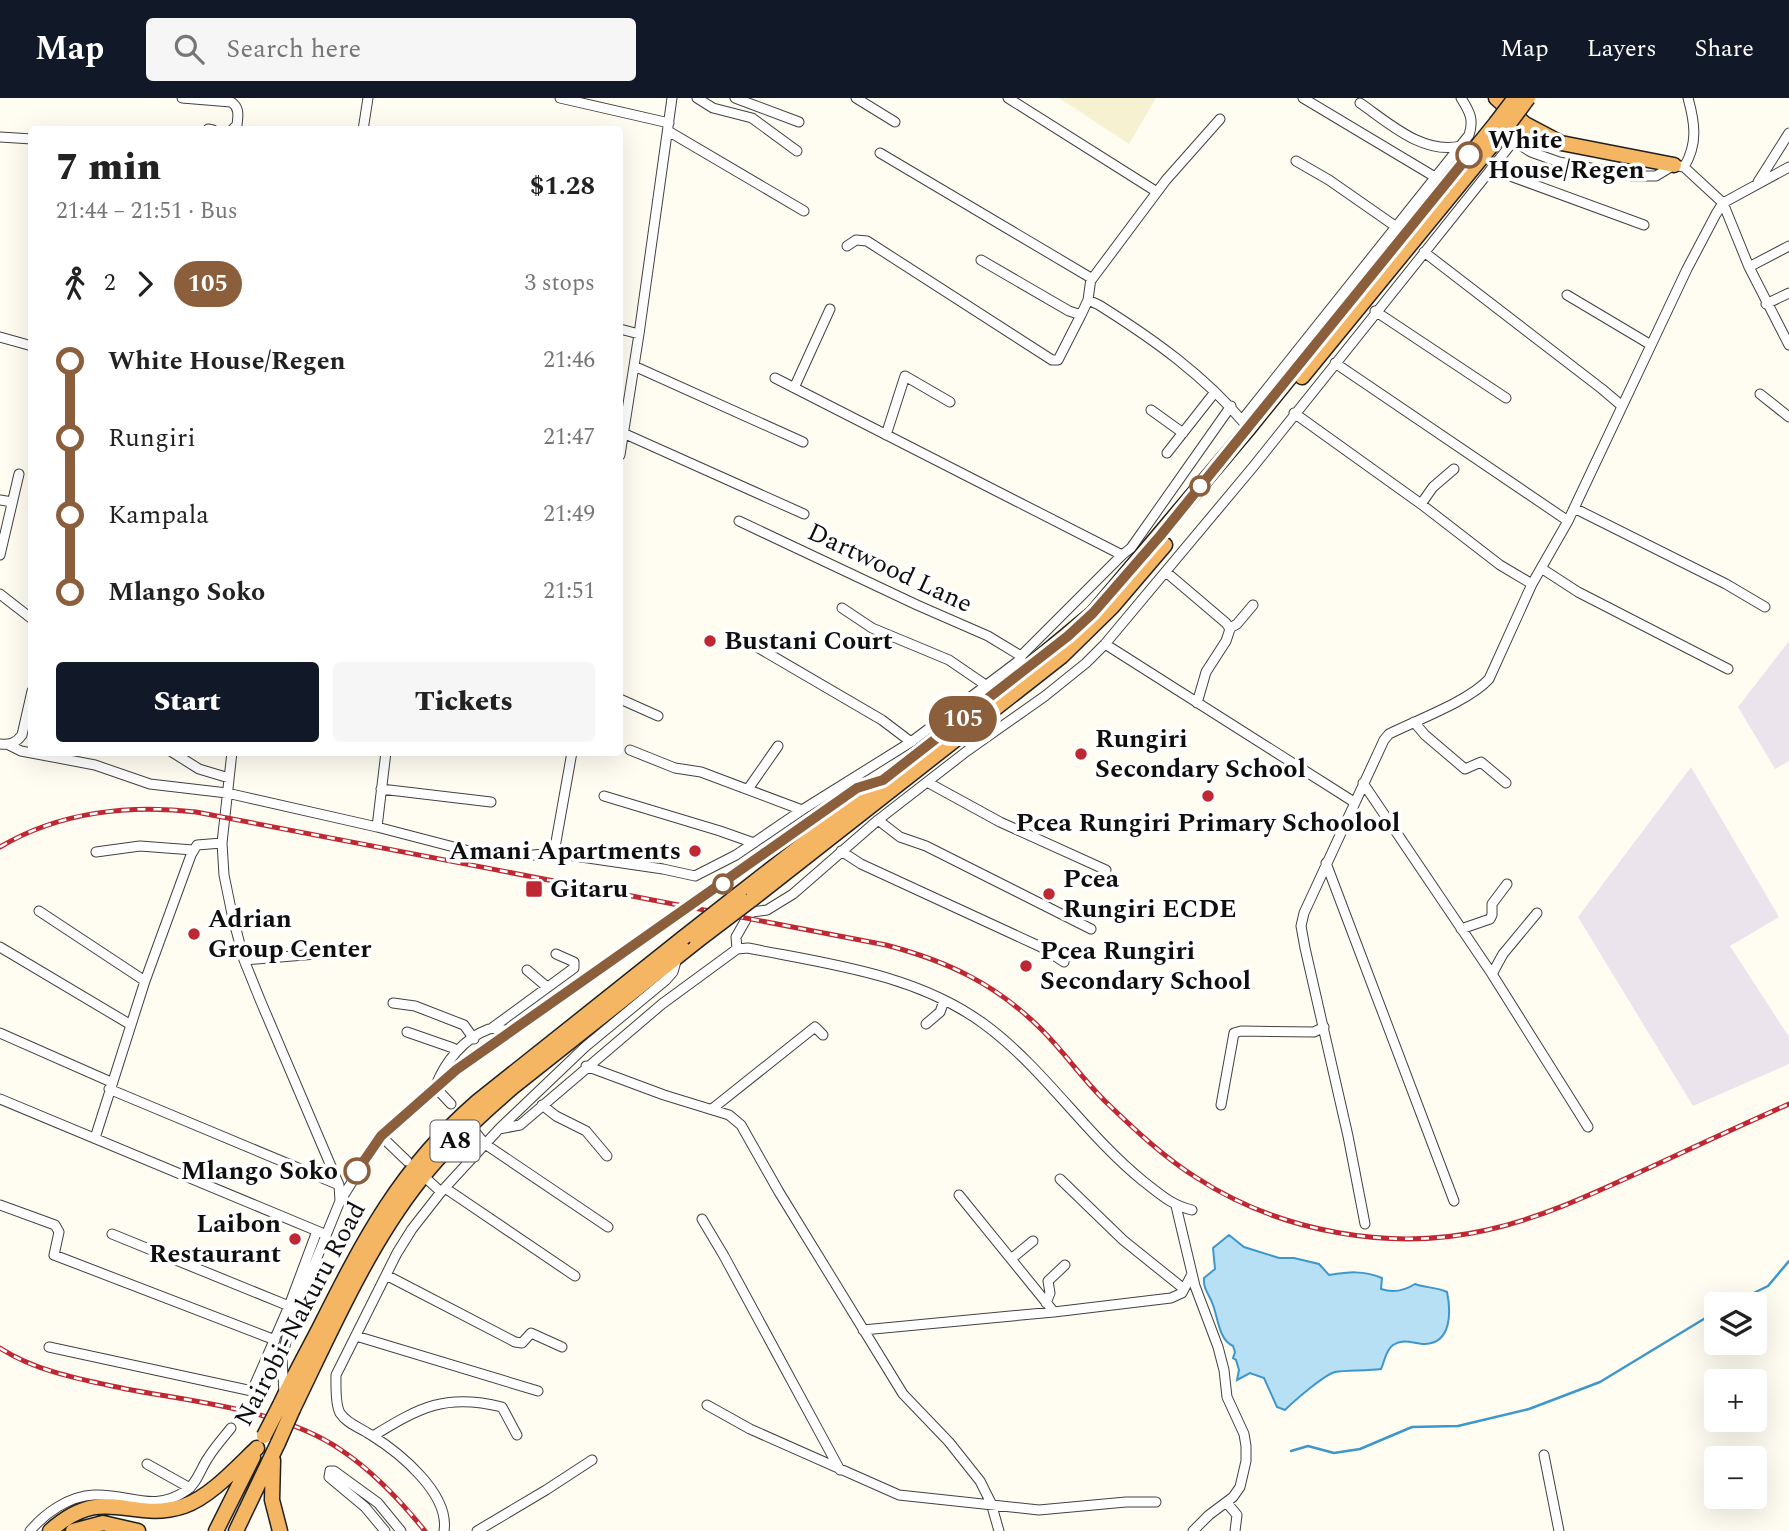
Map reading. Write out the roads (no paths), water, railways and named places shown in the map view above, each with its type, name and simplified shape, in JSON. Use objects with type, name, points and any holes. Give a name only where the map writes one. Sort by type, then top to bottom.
[{"type":"highway","points":[[1496,98],[1525,124],[1561,143],[1679,166]]},
{"type":"highway","name":"A8","points":[[745,897],[1062,656],[1112,607],[1500,126],[1515,98]]},
{"type":"highway","name":"A8","points":[[745,897],[883,780],[1003,688],[1093,613],[1245,424],[1500,126],[1528,98]]},
{"type":"highway","name":"Nairobi-Nakuru Road","points":[[236,1531],[276,1449],[286,1403],[354,1258],[390,1197],[408,1173],[477,1102],[745,897]]},
{"type":"highway","name":"Nairobi-Nakuru Road","points":[[216,1531],[261,1442],[396,1214],[419,1181],[485,1111],[678,956],[690,939]]},
{"type":"highway","points":[[50,1531],[65,1518],[90,1507],[107,1505],[153,1511],[184,1506],[198,1500],[261,1442]]},
{"type":"highway","points":[[276,1449],[272,1500],[279,1531]]},
{"type":"highway","points":[[73,1531],[103,1522],[138,1531]]},
{"type":"street","points":[[183,98],[231,102],[238,110],[236,126]]},
{"type":"street","points":[[364,126],[368,98]]},
{"type":"street","points":[[561,98],[668,127],[804,211]]},
{"type":"street","points":[[672,98],[634,366],[624,396],[623,433],[804,514]]},
{"type":"street","points":[[697,98],[713,108],[752,118],[797,151]]},
{"type":"street","points":[[735,98],[799,122]]},
{"type":"street","points":[[856,98],[895,122]]},
{"type":"street","points":[[1007,98],[1157,192]]},
{"type":"street","points":[[1303,98],[1435,177]]},
{"type":"street","points":[[1088,300],[1169,352],[1231,406],[1245,424],[1395,226],[1469,135],[1471,114],[1461,98]]},
{"type":"street","points":[[737,949],[736,937],[752,912],[767,910],[793,894],[878,820],[967,751],[1045,696],[1105,644],[1166,572],[1508,146],[1515,142],[1531,152],[1559,162],[1632,176],[1656,176],[1679,166],[1694,146],[1695,126],[1688,98]]},
{"type":"street","points":[[1360,103],[1394,127],[1427,145],[1443,149],[1461,146]]},
{"type":"street","points":[[847,246],[856,240],[867,241],[1052,360],[1058,360],[1088,300],[1092,279],[1157,192],[1220,119]]},
{"type":"street","points":[[1757,184],[1789,132]]},
{"type":"street","points":[[0,137],[28,139]]},
{"type":"street","points":[[880,153],[1092,279]]},
{"type":"street","points":[[1296,161],[1329,180],[1395,226]]},
{"type":"street","points":[[1679,166],[1723,203],[1766,304],[1788,342]]},
{"type":"street","points":[[1365,1224],[1301,926],[1304,913],[1363,783],[1389,734],[1483,685],[1489,679],[1532,584],[1574,508],[1687,270],[1723,203],[1789,167]]},
{"type":"street","points":[[1491,169],[1644,225]]},
{"type":"street","points":[[1749,267],[1789,246]]},
{"type":"street","points":[[1424,251],[1622,406]]},
{"type":"street","points":[[981,260],[1041,297],[1081,316]]},
{"type":"street","points":[[1766,304],[1789,293]]},
{"type":"street","points":[[1567,295],[1651,345]]},
{"type":"street","points":[[794,388],[830,309]]},
{"type":"street","points":[[1376,311],[1506,398]]},
{"type":"street","points":[[623,330],[639,334]]},
{"type":"street","points":[[0,337],[28,345]]},
{"type":"street","points":[[1335,363],[1567,521]]},
{"type":"street","points":[[634,366],[803,442]]},
{"type":"street","points":[[886,435],[905,376],[950,402]]},
{"type":"street","points":[[775,378],[1122,555]]},
{"type":"street","points":[[1167,453],[1216,392]]},
{"type":"street","points":[[1760,394],[1789,417]]},
{"type":"street","points":[[57,756],[95,765],[150,784],[227,793],[482,853],[523,856],[554,853],[695,876],[754,843],[911,743],[1021,659],[1021,656],[1131,548],[1231,406]]},
{"type":"street","points":[[1151,410],[1183,433]]},
{"type":"street","points":[[1294,413],[1420,503],[1500,565],[1532,584]]},
{"type":"street","points":[[1420,503],[1433,487],[1454,469]]},
{"type":"street","points":[[0,555],[19,474]]},
{"type":"street","points":[[0,500],[12,502]]},
{"type":"street","points":[[1574,508],[1726,584],[1765,607]]},
{"type":"street","name":"Dartwood Lane","points":[[739,522],[988,636],[1021,656]]},
{"type":"street","points":[[1541,568],[1578,592],[1728,668]]},
{"type":"street","points":[[1166,572],[1230,628]]},
{"type":"street","points":[[0,594],[28,616]]},
{"type":"street","points":[[1196,703],[1206,672],[1226,641],[1230,628],[1237,624],[1253,605]]},
{"type":"street","points":[[842,608],[872,628],[949,660],[987,686]]},
{"type":"street","points":[[745,640],[883,720],[911,743]]},
{"type":"street","points":[[1105,644],[1354,802]]},
{"type":"street","points":[[623,700],[658,716]]},
{"type":"street","points":[[4,745],[19,740],[28,709]]},
{"type":"street","points":[[1414,722],[1425,735],[1465,769],[1481,762],[1506,783]]},
{"type":"street","points":[[4,745],[28,752]]},
{"type":"street","points":[[748,789],[778,746]]},
{"type":"street","points":[[630,750],[675,768],[701,772],[802,810]]},
{"type":"street","points":[[178,756],[199,769],[229,778]]},
{"type":"street","points":[[232,756],[222,843],[227,891],[244,960],[332,1170],[343,1187]]},
{"type":"street","points":[[377,827],[385,756]]},
{"type":"street","points":[[554,853],[571,756]]},
{"type":"street","points":[[857,788],[872,767]]},
{"type":"street","points":[[286,1403],[282,1359],[290,1324],[340,1201],[343,1187],[381,1136],[435,1087],[512,1031],[857,788],[883,780]]},
{"type":"street","points":[[928,782],[1000,822],[1106,870]]},
{"type":"street","points":[[1363,783],[1492,974],[1588,1127]]},
{"type":"street","points":[[381,789],[491,802]]},
{"type":"street","points":[[604,796],[754,843]]},
{"type":"street","points":[[878,820],[900,837],[926,846],[1091,929]]},
{"type":"street","points":[[94,1138],[145,981],[193,850],[197,845],[205,843],[222,843]]},
{"type":"street","points":[[96,852],[140,846],[193,850]]},
{"type":"street","points":[[841,850],[861,864],[1041,947],[1064,962]]},
{"type":"street","points":[[1326,863],[1454,1201]]},
{"type":"street","points":[[1461,929],[1490,919],[1492,904],[1507,884]]},
{"type":"street","points":[[39,911],[145,981]]},
{"type":"street","points":[[1492,974],[1503,954],[1537,913]]},
{"type":"street","points":[[0,947],[131,1025]]},
{"type":"street","points":[[499,1129],[520,1125],[586,1066],[662,1004],[737,949],[748,948],[858,970],[915,988],[984,1024],[1027,1064],[1108,1150],[1176,1206],[1192,1210]]},
{"type":"street","points":[[244,960],[340,952]]},
{"type":"street","points":[[435,1087],[443,1067],[455,1053],[570,972],[574,962],[556,954]]},
{"type":"street","points":[[447,1530],[444,1513],[429,1485],[411,1467],[373,1436],[351,1423],[339,1411],[336,1375],[412,1229],[443,1190],[499,1129],[585,1047],[666,980],[673,972],[678,956]]},
{"type":"street","points":[[527,970],[547,987]]},
{"type":"street","points":[[926,1024],[940,1012],[944,1001]]},
{"type":"street","points":[[393,1003],[415,1006],[464,1025],[474,1039]]},
{"type":"street","points":[[712,1110],[816,1027],[823,1035]]},
{"type":"street","points":[[1220,1105],[1234,1033],[1314,1032],[1324,1027]]},
{"type":"street","points":[[492,1028],[512,1031]]},
{"type":"street","points":[[407,1032],[453,1048],[455,1053]]},
{"type":"street","points":[[0,1033],[110,1085],[343,1187]]},
{"type":"street","points":[[586,1066],[732,1117],[746,1132],[756,1153],[903,1394],[980,1481],[992,1506],[999,1531]]},
{"type":"street","points":[[435,1087],[451,1104]]},
{"type":"street","points":[[0,1099],[326,1236]]},
{"type":"street","points":[[542,1105],[556,1116],[586,1131],[607,1156]]},
{"type":"street","points":[[476,1133],[485,1144],[608,1227]]},
{"type":"street","points":[[381,1136],[407,1161]]},
{"type":"street","points":[[332,1170],[346,1175],[356,1172]]},
{"type":"street","points":[[1060,1179],[1123,1240],[1184,1289]]},
{"type":"street","points":[[429,1181],[575,1276]]},
{"type":"street","points":[[959,1195],[1054,1312]]},
{"type":"street","points":[[0,1205],[55,1225],[59,1232],[54,1255],[275,1340]]},
{"type":"street","points":[[1176,1206],[1199,1300],[1222,1362],[1227,1397],[1244,1434],[1246,1461],[1244,1478],[1234,1497],[1209,1515],[1193,1531]]},
{"type":"street","points":[[702,1219],[840,1470]]},
{"type":"street","points":[[49,1347],[252,1391],[289,1306],[317,1231]]},
{"type":"street","points":[[112,1234],[289,1306]]},
{"type":"street","points":[[1011,1259],[1034,1241]]},
{"type":"street","points":[[1046,1303],[1051,1293],[1048,1282],[1065,1265]]},
{"type":"street","points":[[863,1330],[1171,1298],[1184,1289],[1192,1274]]},
{"type":"street","points":[[386,1275],[515,1342],[522,1343],[531,1333],[562,1347]]},
{"type":"street","points":[[356,1336],[538,1391]]},
{"type":"street","points":[[373,1436],[417,1411],[448,1401],[502,1407],[517,1435]]},
{"type":"street","points":[[707,1405],[750,1429],[899,1495],[1039,1510],[1156,1502]]},
{"type":"street","points":[[30,1531],[40,1519],[79,1497],[94,1495],[150,1502],[168,1501],[190,1488],[208,1457],[231,1429]]},
{"type":"street","points":[[1544,1455],[1559,1531]]},
{"type":"street","points":[[477,1531],[592,1460]]},
{"type":"street","points":[[147,1464],[190,1488]]},
{"type":"street","points":[[385,1531],[365,1507],[330,1477],[330,1471],[334,1471],[378,1503],[401,1531]]},
{"type":"street","points":[[1227,1503],[1237,1515],[1235,1531]]},
{"type":"water","points":[[1229,1235],[1244,1247],[1279,1258],[1294,1258],[1319,1264],[1329,1275],[1356,1272],[1375,1275],[1382,1278],[1381,1289],[1398,1291],[1415,1284],[1447,1292],[1449,1317],[1445,1332],[1434,1342],[1397,1343],[1388,1350],[1381,1369],[1335,1372],[1317,1383],[1285,1410],[1277,1407],[1264,1378],[1250,1373],[1237,1380],[1239,1370],[1233,1358],[1233,1346],[1222,1334],[1205,1286],[1204,1278],[1215,1269],[1213,1248]]},
{"type":"waterway","points":[[1756,1292],[1768,1286],[1789,1261]]},
{"type":"waterway","points":[[1291,1451],[1308,1446],[1334,1453],[1360,1449],[1412,1427],[1458,1426],[1529,1409],[1600,1382],[1704,1319]]},
{"type":"railway","points":[[0,847],[46,826],[95,813],[145,809],[196,812],[908,951],[970,976],[1024,1013],[1129,1124],[1162,1153],[1197,1178],[1229,1197],[1264,1212],[1337,1232],[1413,1239],[1450,1236],[1507,1225],[1584,1197],[1789,1104]]},
{"type":"railway","points":[[0,1348],[29,1363],[61,1374],[126,1389],[238,1409],[293,1425],[318,1436],[365,1468],[425,1531]]},
{"type":"place","name":"White House/Regen","points":[[1469,155]]},
{"type":"place","name":"Bustani Court","points":[[710,641]]},
{"type":"place","name":"Rungiri Secondary School","points":[[1081,754]]},
{"type":"place","name":"Pcea Rungiri Primary Schoolool","points":[[1208,796]]},
{"type":"place","name":"Amani Apartments","points":[[695,851]]},
{"type":"place","name":"Gitaru","points":[[534,889]]},
{"type":"place","name":"Pcea Rungiri ECDE","points":[[1049,894]]},
{"type":"place","name":"Adrian Group Center","points":[[194,934]]},
{"type":"place","name":"Pcea Rungiri Secondary School","points":[[1026,966]]},
{"type":"place","name":"Mlango Soko","points":[[357,1171]]},
{"type":"place","name":"Laibon Restaurant","points":[[295,1239]]}]
